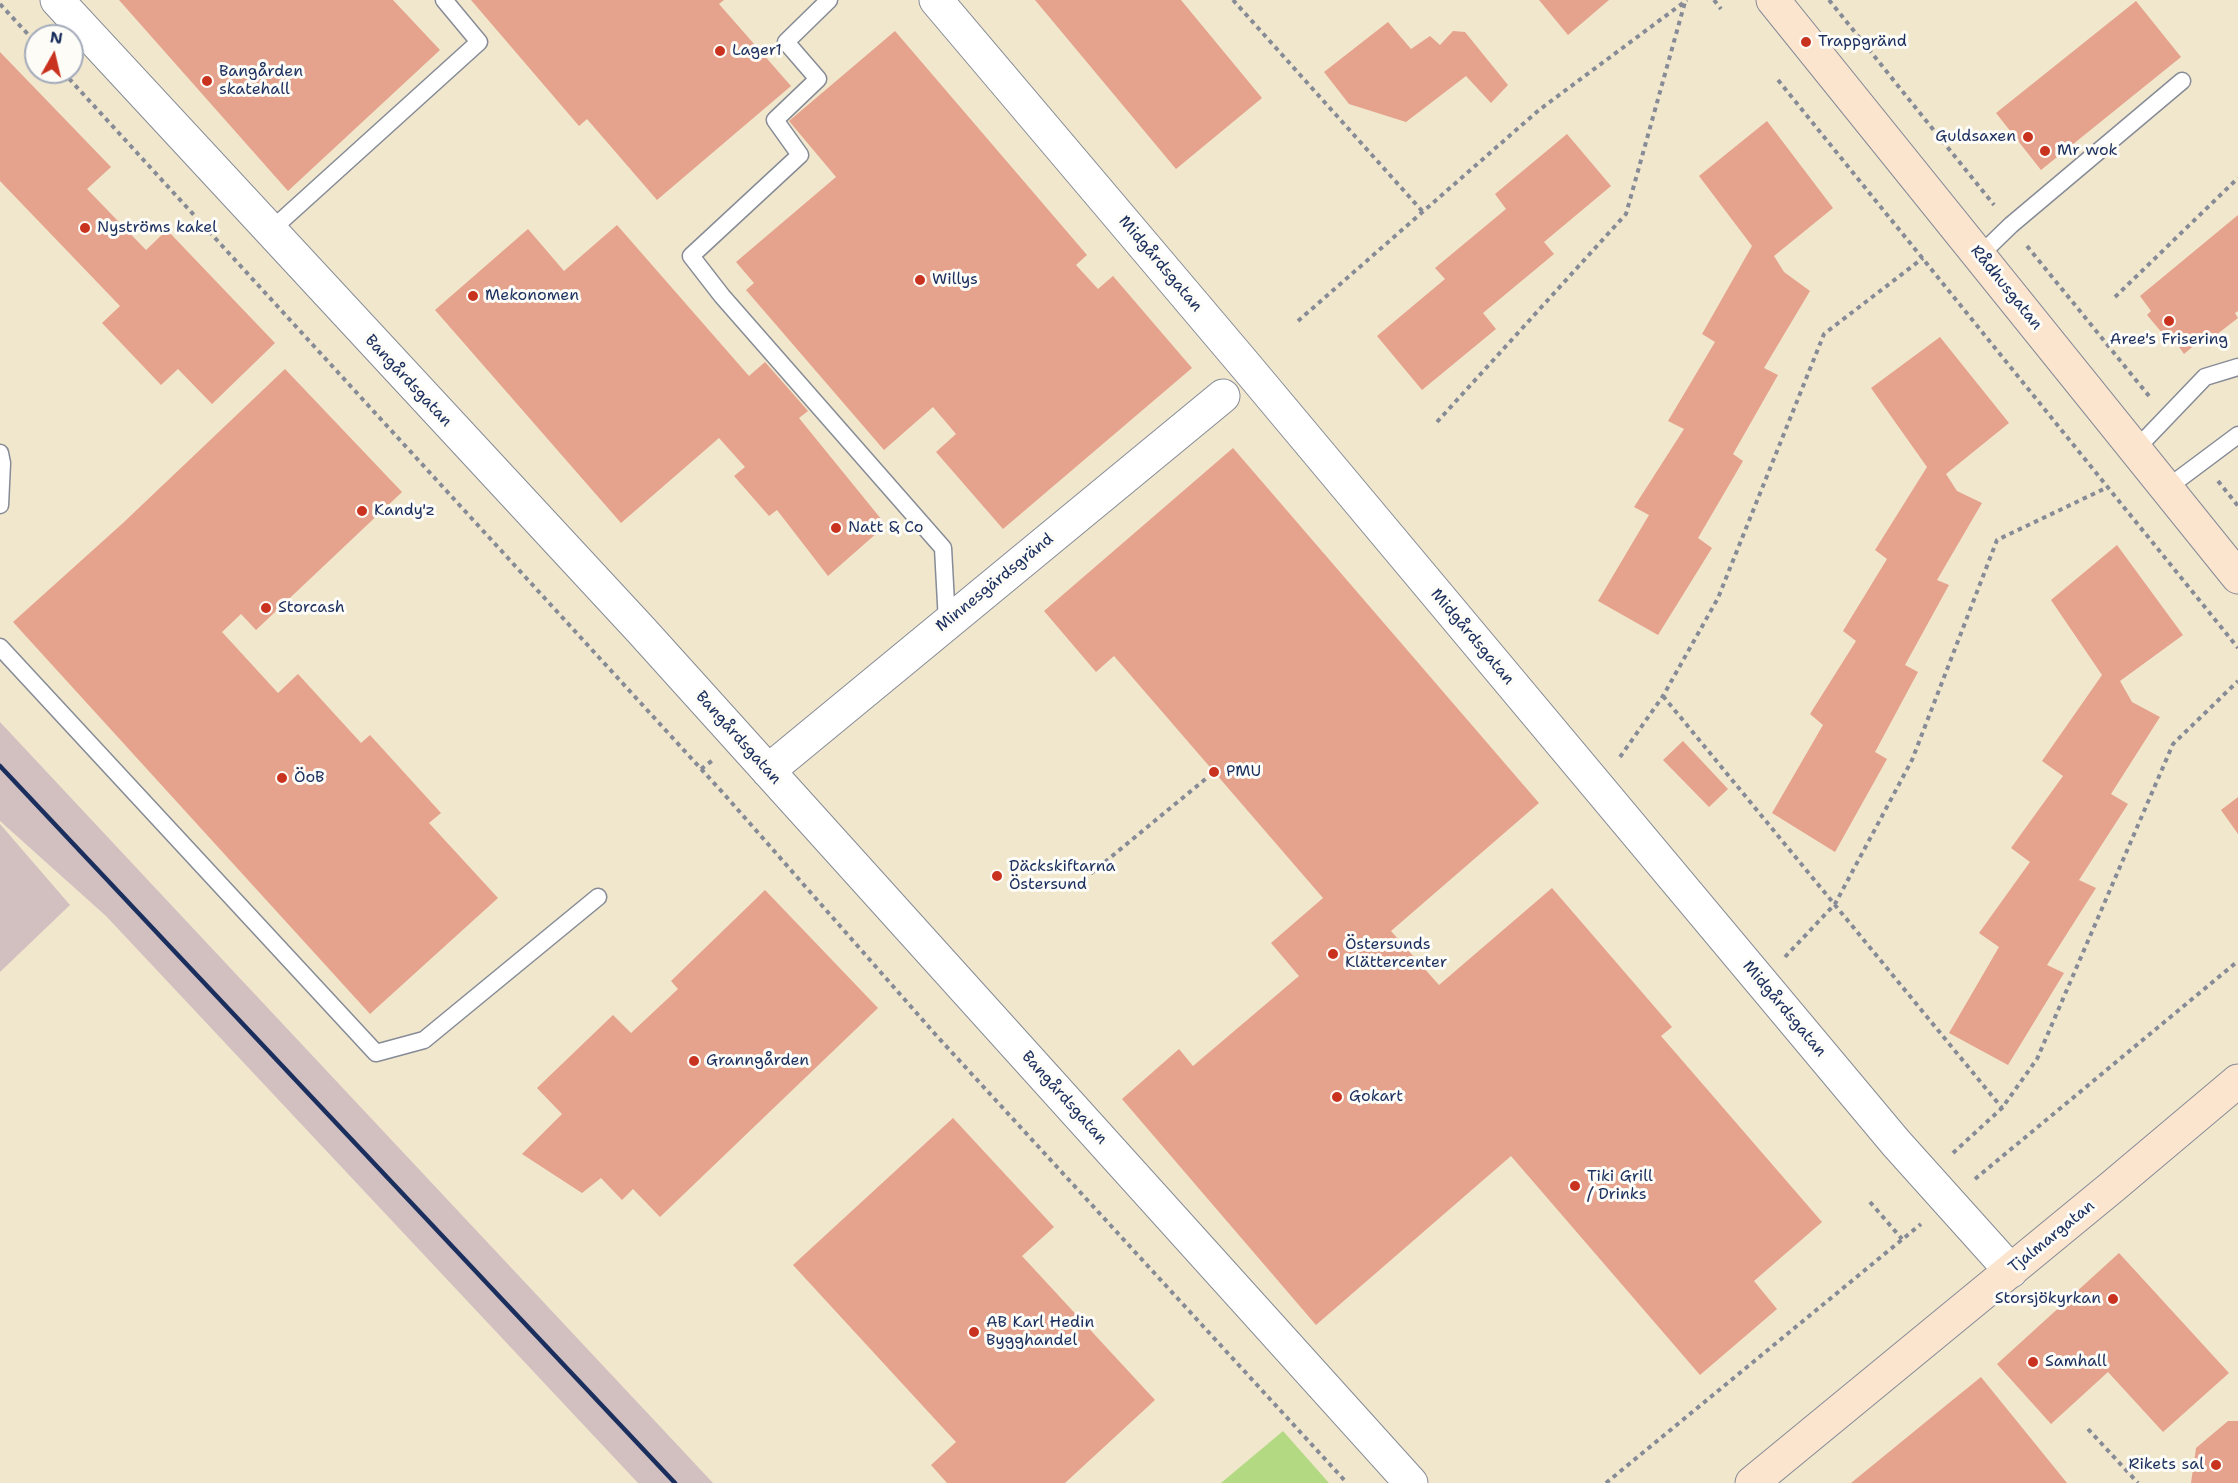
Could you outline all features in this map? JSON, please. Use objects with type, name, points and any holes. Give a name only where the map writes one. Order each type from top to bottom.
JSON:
[{"type":"main road","name":"Rådhusgatan","points":[[1773,0],[2238,577]]},
{"type":"main road","name":"Tjalmargatan","points":[[1752,1483],[2238,1081]]},
{"type":"street","name":"Bangårdsgatan","points":[[57,0],[640,630],[1411,1483]]},
{"type":"street","name":"Midgårdsgatan","points":[[936,0],[1926,1178],[2011,1270]]},
{"type":"street","name":"Minnesgärdsgränd","points":[[768,771],[1223,396]]},
{"type":"lane","points":[[270,231],[479,42],[444,0]]},
{"type":"lane","points":[[829,0],[786,42],[818,79],[775,120],[800,155],[691,256],[722,296],[943,548],[947,622]]},
{"type":"lane","points":[[1979,256],[2011,225],[2182,81]]},
{"type":"lane","points":[[2136,449],[2165,416],[2205,377],[2238,367]]},
{"type":"lane","points":[[2167,488],[2238,435]]},
{"type":"lane","points":[[0,453],[2,463],[0,505]]},
{"type":"lane","points":[[0,647],[376,1053],[424,1040],[598,897]]},
{"type":"path","points":[[1233,0],[1423,212]]},
{"type":"path","points":[[1714,0],[1721,9]]},
{"type":"path","points":[[1829,0],[2165,416]]},
{"type":"path","points":[[1298,321],[1539,110],[1686,1]]},
{"type":"path","points":[[1437,422],[1626,214],[1686,1]]},
{"type":"path","points":[[0,3],[24,30]]},
{"type":"path","points":[[1778,80],[2238,648]]},
{"type":"path","points":[[74,84],[724,794],[935,1034],[1347,1483]]},
{"type":"path","points":[[2115,297],[2238,178]]},
{"type":"path","points":[[1598,787],[1663,696],[1718,598],[1824,334],[1923,258]]},
{"type":"path","points":[[2201,461],[2238,506]]},
{"type":"path","points":[[1762,982],[1835,904],[1912,760],[1997,540],[2108,487]]},
{"type":"path","points":[[1926,1178],[2001,1108],[2037,1059],[2173,744],[2238,681]]},
{"type":"path","points":[[1663,696],[2001,1108]]},
{"type":"path","points":[[1077,885],[1214,772]]},
{"type":"path","points":[[1870,1202],[1902,1239]]},
{"type":"path","points":[[2088,1429],[2138,1483]]},
{"type":"shaded area","points":[[0,722],[713,1483],[638,1483],[106,916],[0,821]]},
{"type":"shaded area","points":[[0,824],[70,905],[0,972]]},
{"type":"green space","points":[[1283,1431],[1329,1483],[1221,1483]]},
{"type":"building","points":[[119,0],[393,0],[440,50],[288,191]]},
{"type":"building","points":[[471,0],[724,0],[719,4],[791,86],[657,200],[587,119],[579,126]]},
{"type":"building","points":[[1035,0],[1181,0],[1262,98],[1176,169]]},
{"type":"building","points":[[1539,0],[1609,0],[1568,35]]},
{"type":"building","points":[[2136,1],[2181,57],[2041,170],[1996,113]]},
{"type":"building","points":[[1388,22],[1411,49],[1430,36],[1440,45],[1453,31],[1465,32],[1508,85],[1491,103],[1466,76],[1406,122],[1349,104],[1324,72]]},
{"type":"building","name":"Willys","points":[[895,31],[1087,255],[1076,265],[1098,289],[1113,276],[1192,368],[1003,529],[936,452],[956,434],[933,407],[884,450],[746,290],[754,283],[736,262],[836,177],[789,121]]},
{"type":"building","name":"Nyströms kakel","points":[[0,52],[24,77],[24,84],[31,84],[111,167],[87,189],[146,250],[167,230],[275,343],[212,404],[178,369],[161,385],[102,323],[120,306],[0,181]]},
{"type":"building","points":[[1767,121],[1833,208],[1774,256],[1784,272],[1810,291],[1764,368],[1778,375],[1733,454],[1743,461],[1698,538],[1712,548],[1658,635],[1598,601],[1649,515],[1634,507],[1684,429],[1668,421],[1715,342],[1702,334],[1752,246],[1699,176]]},
{"type":"building","points":[[1567,134],[1611,186],[1544,242],[1554,254],[1483,313],[1496,329],[1422,390],[1377,336],[1445,279],[1435,268],[1506,209],[1495,194]]},
{"type":"building","points":[[2238,215],[2238,311],[2235,313],[2238,318],[2207,342],[2203,338],[2184,354],[2172,337],[2168,340],[2147,315],[2151,311],[2140,296]]},
{"type":"building","points":[[617,225],[749,376],[765,362],[808,411],[799,418],[886,525],[828,576],[777,510],[769,516],[734,476],[745,467],[719,438],[621,523],[435,310],[528,229],[564,271]]},
{"type":"building","points":[[1940,337],[2009,423],[1946,474],[1957,491],[1982,503],[1937,580],[1949,585],[1905,665],[1918,672],[1875,752],[1887,759],[1835,852],[1772,813],[1823,725],[1810,714],[1856,641],[1843,631],[1887,559],[1875,550],[1927,467],[1871,388]]},
{"type":"building","name":"ÖoB","points":[[285,369],[402,492],[256,630],[241,614],[222,632],[278,693],[298,674],[361,743],[370,735],[441,813],[429,823],[498,898],[370,1014],[13,622],[123,523]]},
{"type":"building","points":[[1233,448],[1539,803],[1391,931],[1439,985],[1552,888],[1672,1027],[1661,1036],[1822,1222],[1754,1281],[1777,1309],[1700,1375],[1511,1156],[1316,1325],[1122,1099],[1179,1049],[1193,1066],[1299,976],[1271,943],[1323,898],[1114,656],[1096,672],[1044,611]]},
{"type":"building","points":[[2117,545],[2183,635],[2120,681],[2132,702],[2160,717],[2111,794],[2128,804],[2079,880],[2096,888],[2047,965],[2064,973],[2008,1065],[1949,1033],[1999,947],[1979,933],[2030,862],[2011,848],[2063,776],[2042,761],[2102,675],[2051,600]]},
{"type":"building","points":[[1683,741],[1728,789],[1709,807],[1663,760]]},
{"type":"building","points":[[2238,797],[2238,834],[2221,810]]},
{"type":"building","name":"Granngården","points":[[765,890],[878,1008],[660,1217],[633,1189],[622,1200],[601,1178],[582,1193],[522,1154],[562,1114],[537,1088],[613,1015],[631,1033],[678,989],[671,981]]},
{"type":"building","name":"AB Karl Hedin Bygghandel","points":[[953,1118],[1054,1227],[1022,1256],[1155,1400],[1065,1483],[947,1483],[931,1465],[956,1442],[793,1265]]},
{"type":"building","points":[[2119,1253],[2229,1373],[2163,1432],[2108,1372],[2051,1424],[1997,1364]]},
{"type":"building","points":[[1981,1377],[2067,1483],[1851,1483],[1944,1407]]},
{"type":"building","name":"Rikets sal","points":[[2228,1421],[2238,1421],[2238,1483],[2191,1483],[2196,1448]]},
{"type":"railway","points":[[0,766],[675,1483]]},
{"type":"place","name":"Trappgränd","points":[[1806,42]]},
{"type":"place","name":"Lager1","points":[[720,51]]},
{"type":"place","name":"Bangården skatehall","points":[[207,81]]},
{"type":"place","name":"Guldsaxen","points":[[2028,137]]},
{"type":"place","name":"Mr wok","points":[[2045,151]]},
{"type":"place","name":"Nyströms kakel","points":[[85,228]]},
{"type":"place","name":"Willys","points":[[920,280]]},
{"type":"place","name":"Mekonomen","points":[[473,296]]},
{"type":"place","name":"Aree's Frisering","points":[[2169,321]]},
{"type":"place","name":"Kandy'z","points":[[362,511]]},
{"type":"place","name":"Natt & Co","points":[[836,528]]},
{"type":"place","name":"Storcash","points":[[266,608]]},
{"type":"place","name":"PMU","points":[[1214,772]]},
{"type":"place","name":"ÖoB","points":[[282,778]]},
{"type":"place","name":"Däckskiftarna Östersund","points":[[997,876]]},
{"type":"place","name":"Östersunds Klättercenter","points":[[1333,954]]},
{"type":"place","name":"Granngården","points":[[694,1061]]},
{"type":"place","name":"Gokart","points":[[1337,1097]]},
{"type":"place","name":"Tiki Grill / Drinks","points":[[1575,1186]]},
{"type":"place","name":"Storsjökyrkan","points":[[2113,1299]]},
{"type":"place","name":"AB Karl Hedin Bygghandel","points":[[974,1332]]},
{"type":"place","name":"Samhall","points":[[2033,1362]]},
{"type":"place","name":"Rikets sal","points":[[2216,1465]]}]
